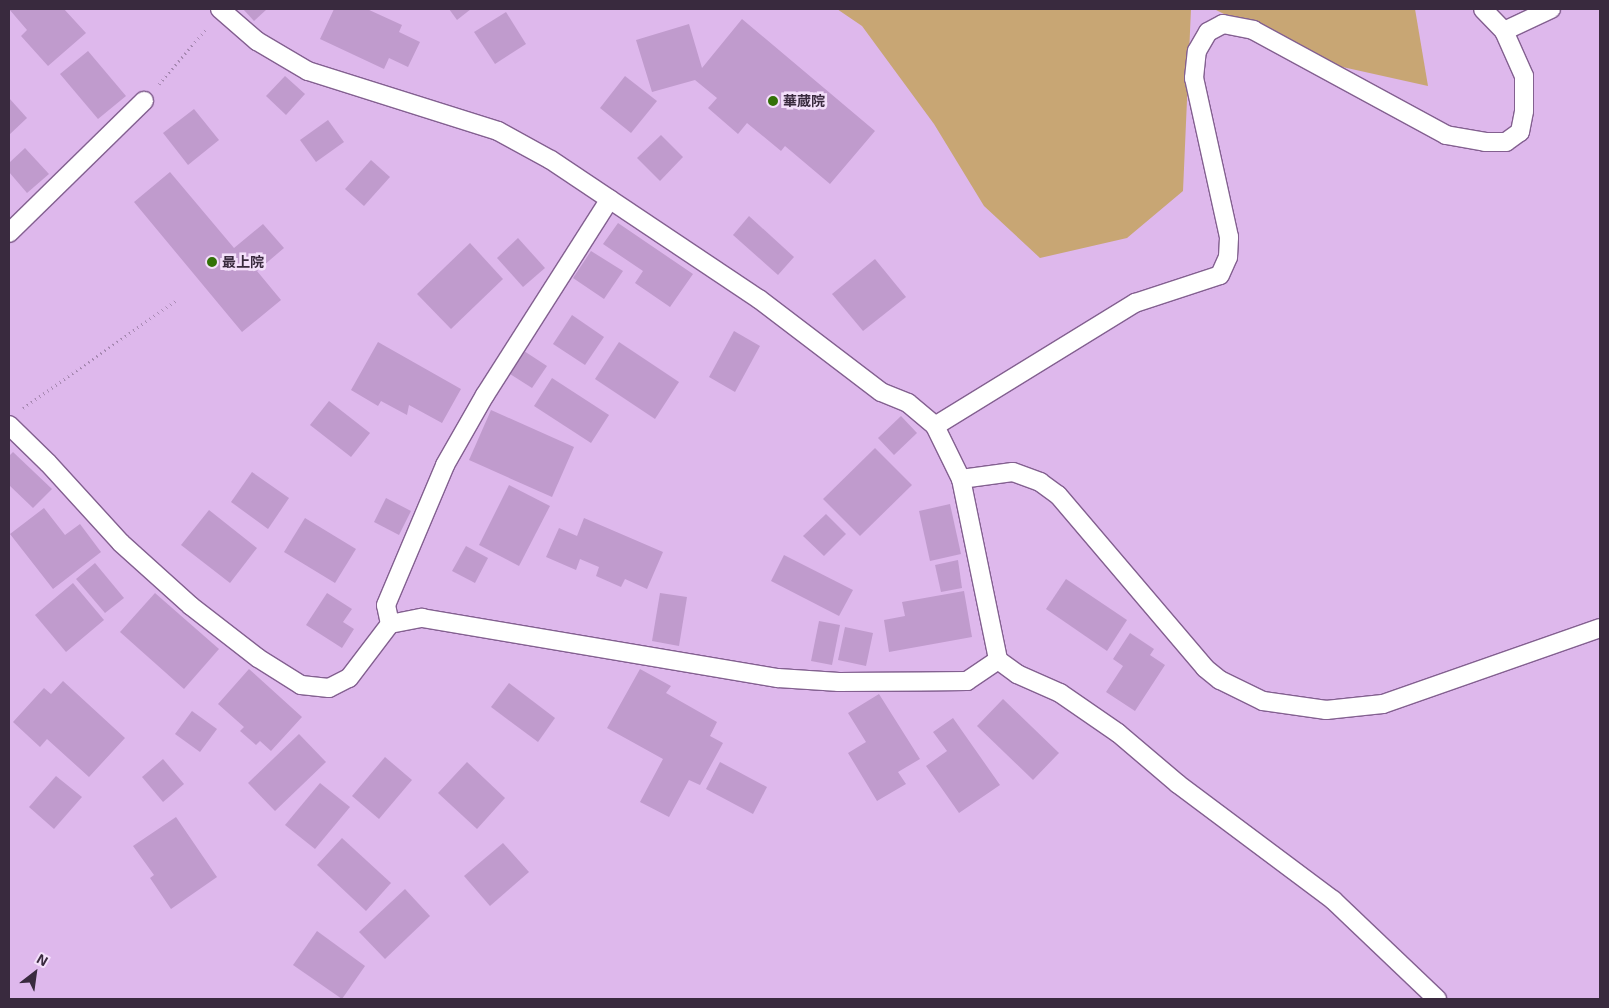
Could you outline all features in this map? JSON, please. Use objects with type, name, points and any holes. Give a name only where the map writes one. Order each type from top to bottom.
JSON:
[{"type":"lane","points":[[935,426],[1135,303],[1220,275],[1228,257],[1229,237],[1194,78],[1197,52],[1208,32],[1223,24],[1253,30],[1446,135],[1485,142],[1506,142],[1520,132],[1524,111],[1524,76],[1504,31],[1483,9]]},
{"type":"lane","points":[[1504,31],[1551,9]]},
{"type":"lane","points":[[221,10],[257,41],[308,71],[498,131],[551,160],[759,299],[881,392],[908,403],[935,426],[961,479],[998,660],[1017,674],[1060,693],[1118,733],[1178,784],[1333,900],[1437,999]]},
{"type":"lane","points":[[9,233],[144,101]]},
{"type":"lane","points":[[390,624],[386,605],[445,465],[485,395],[610,199]]},
{"type":"lane","points":[[13,419],[48,463],[120,543],[243,647],[301,685],[329,688],[349,678],[390,624],[422,618],[778,678],[840,682],[967,681],[998,660]]},
{"type":"lane","points":[[961,479],[1013,472],[1040,482],[1058,495],[1198,661],[1220,680],[1263,701],[1326,710],[1383,704],[1600,628]]},
{"type":"path","points":[[144,101],[221,10]]},
{"type":"path","points":[[13,419],[178,299]]},
{"type":"shaded area","points":[[837,9],[1191,9],[1183,191],[1127,238],[1040,258],[984,206],[934,124],[862,26]]},
{"type":"shaded area","points":[[1214,9],[1415,9],[1428,86],[1320,62]]},
{"type":"building","points":[[9,9],[64,9],[86,33],[48,66],[21,36],[27,30]]},
{"type":"building","points":[[243,9],[267,9],[254,21]]},
{"type":"building","points":[[334,9],[367,9],[402,25],[399,32],[420,42],[408,67],[389,58],[384,69],[320,39]]},
{"type":"building","points":[[449,9],[471,9],[457,20]]},
{"type":"building","points":[[506,12],[526,44],[495,64],[474,32]]},
{"type":"building","points":[[742,19],[875,131],[830,184],[785,146],[781,151],[747,123],[738,134],[708,108],[717,98],[695,80],[652,92],[636,40],[689,24],[702,68]]},
{"type":"building","points":[[88,51],[126,96],[98,119],[60,74]]},
{"type":"building","points":[[285,76],[305,94],[286,115],[266,96]]},
{"type":"building","points":[[625,76],[657,101],[631,133],[600,108]]},
{"type":"building","points":[[9,98],[27,118],[9,135]]},
{"type":"building","points":[[194,109],[219,140],[188,165],[163,133]]},
{"type":"building","points":[[328,120],[344,142],[316,162],[300,140]]},
{"type":"building","points":[[661,135],[683,157],[660,181],[637,158]]},
{"type":"building","points":[[25,148],[49,174],[27,193],[9,172],[9,163]]},
{"type":"building","points":[[371,160],[390,177],[364,206],[345,189]]},
{"type":"building","points":[[170,172],[234,248],[263,224],[284,248],[257,271],[281,300],[242,332],[134,202]]},
{"type":"building","points":[[749,216],[794,257],[778,275],[733,235]]},
{"type":"building","points":[[618,223],[693,274],[670,307],[635,283],[643,271],[603,244]]},
{"type":"building","points":[[518,238],[545,268],[523,287],[497,258]]},
{"type":"building","points":[[470,243],[503,279],[451,329],[417,294]]},
{"type":"building","points":[[591,251],[623,271],[604,299],[573,278]]},
{"type":"building","points":[[875,259],[906,297],[863,331],[832,294]]},
{"type":"building","points":[[572,315],[604,337],[585,365],[553,344]]},
{"type":"building","points":[[734,331],[760,346],[735,392],[709,377]]},
{"type":"building","points":[[378,342],[461,389],[442,423],[409,405],[407,415],[381,401],[378,406],[351,390]]},
{"type":"building","points":[[619,342],[679,382],[655,419],[595,379]]},
{"type":"building","points":[[524,351],[547,366],[532,388],[510,374]]},
{"type":"building","points":[[552,378],[609,415],[591,443],[534,406]]},
{"type":"building","points":[[329,401],[370,433],[351,457],[310,425]]},
{"type":"building","points":[[491,410],[574,447],[552,497],[469,460]]},
{"type":"building","points":[[901,416],[917,433],[894,455],[878,438]]},
{"type":"building","points":[[875,448],[912,485],[860,536],[823,499]]},
{"type":"building","points":[[13,452],[52,489],[33,508],[9,485],[9,456]]},
{"type":"building","points":[[252,472],[289,498],[268,529],[231,502]]},
{"type":"building","points":[[509,485],[550,506],[519,566],[479,545]]},
{"type":"building","points":[[386,498],[411,511],[399,535],[374,522]]},
{"type":"building","points":[[950,504],[961,554],[930,561],[919,511]]},
{"type":"building","points":[[44,508],[65,535],[80,524],[101,552],[53,589],[10,534]]},
{"type":"building","points":[[209,510],[257,548],[230,583],[181,545]]},
{"type":"building","points":[[826,514],[846,534],[824,556],[803,536]]},
{"type":"building","points":[[305,518],[356,549],[335,583],[284,552]]},
{"type":"building","points":[[584,518],[663,552],[647,589],[625,579],[621,587],[596,576],[599,567],[580,559],[576,570],[546,557],[559,528],[577,536]]},
{"type":"building","points":[[466,546],[488,558],[475,583],[452,571]]},
{"type":"building","points":[[784,555],[853,590],[839,616],[771,581]]},
{"type":"building","points":[[958,560],[962,588],[941,592],[935,565]]},
{"type":"building","points":[[95,563],[124,598],[105,613],[76,579]]},
{"type":"building","points":[[1066,579],[1127,620],[1107,651],[1046,609]]},
{"type":"building","points":[[73,583],[104,620],[66,652],[35,615]]},
{"type":"building","points":[[964,591],[972,637],[889,652],[884,620],[905,616],[902,602]]},
{"type":"building","points":[[155,593],[219,649],[184,689],[120,632]]},
{"type":"building","points":[[327,593],[352,609],[343,622],[354,629],[342,648],[306,625]]},
{"type":"building","points":[[660,593],[687,597],[679,646],[652,641]]},
{"type":"building","points":[[819,621],[840,625],[832,665],[811,661]]},
{"type":"building","points":[[845,627],[873,633],[866,666],[838,660]]},
{"type":"building","points":[[1130,633],[1154,649],[1150,655],[1165,665],[1135,711],[1106,692],[1123,666],[1113,659]]},
{"type":"building","points":[[249,669],[302,717],[271,751],[260,741],[256,745],[240,731],[244,727],[218,704]]},
{"type":"building","points":[[640,669],[671,686],[666,693],[717,722],[710,736],[723,743],[700,785],[689,780],[669,817],[640,802],[663,759],[607,728]]},
{"type":"building","points":[[63,681],[125,738],[89,777],[47,739],[40,747],[13,722],[44,688],[51,694]]},
{"type":"building","points":[[509,683],[555,718],[538,742],[491,707]]},
{"type":"building","points":[[879,694],[920,759],[898,772],[906,784],[877,801],[848,753],[866,742],[848,713]]},
{"type":"building","points":[[1003,699],[1059,753],[1033,780],[977,726]]},
{"type":"building","points":[[192,711],[217,729],[200,752],[175,734]]},
{"type":"building","points":[[953,718],[1000,785],[959,813],[926,766],[947,751],[933,732]]},
{"type":"building","points":[[299,734],[326,762],[275,811],[248,783]]},
{"type":"building","points":[[385,757],[412,780],[379,819],[352,796]]},
{"type":"building","points":[[163,759],[184,784],[163,802],[142,777]]},
{"type":"building","points":[[467,762],[505,798],[477,829],[438,793]]},
{"type":"building","points":[[720,762],[767,787],[753,814],[706,789]]},
{"type":"building","points":[[56,776],[82,797],[54,829],[29,807]]},
{"type":"building","points":[[320,783],[350,807],[315,849],[285,825]]},
{"type":"building","points":[[176,817],[217,877],[171,909],[150,878],[154,875],[133,846]]},
{"type":"building","points":[[342,838],[391,883],[366,911],[317,865]]},
{"type":"building","points":[[503,843],[529,872],[490,906],[464,876]]},
{"type":"building","points":[[405,889],[430,916],[385,959],[359,932]]},
{"type":"building","points":[[317,931],[365,966],[342,999],[293,965]]},
{"type":"place","name":"華蔵院","points":[[773,101]]},
{"type":"place","name":"最上院","points":[[212,262]]}]
